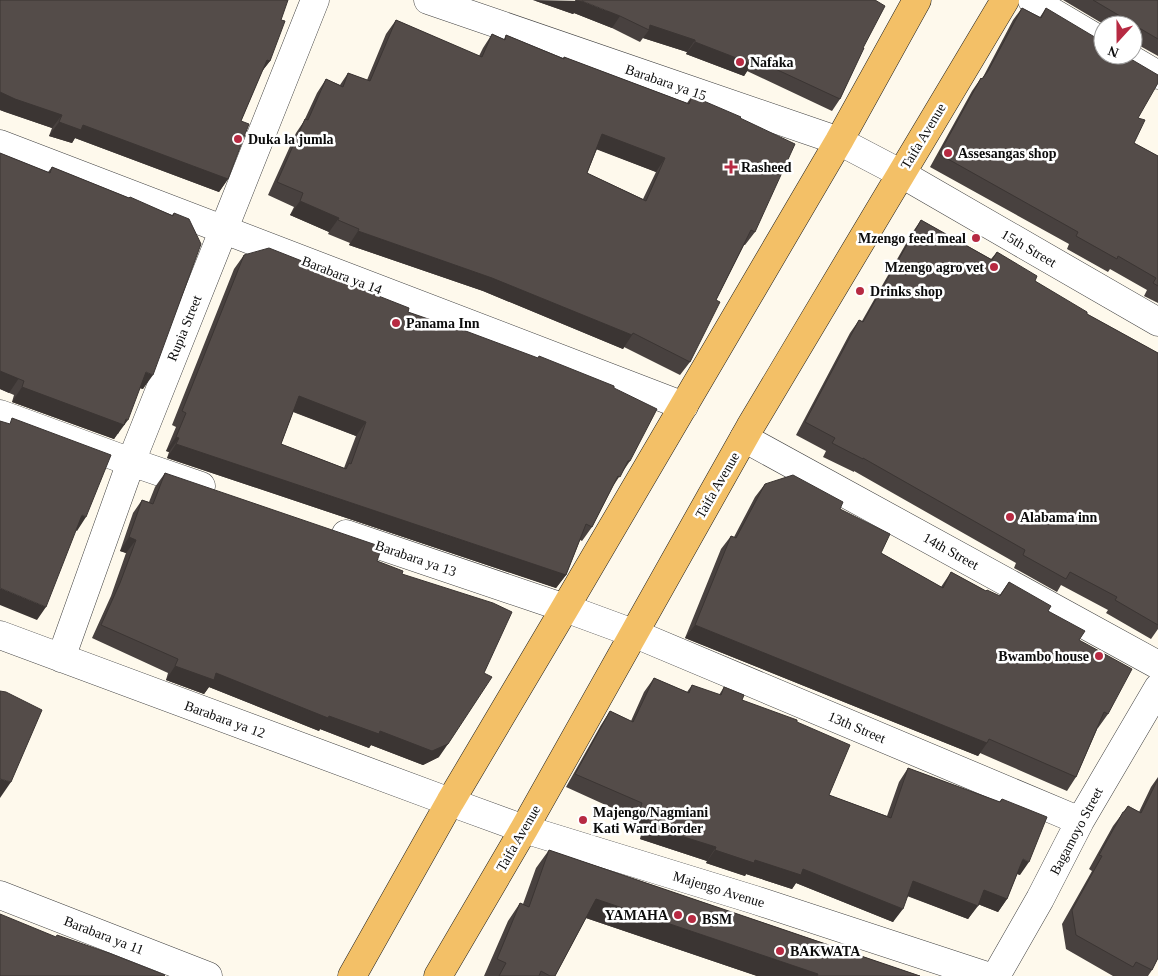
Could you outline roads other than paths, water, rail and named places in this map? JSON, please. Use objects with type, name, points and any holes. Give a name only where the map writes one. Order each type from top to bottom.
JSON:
[{"type":"main road","points":[[352,976],[450,802],[684,406],[838,141],[917,0]]},
{"type":"main road","name":"Taifa Avenue","points":[[438,976],[524,829],[744,438],[900,173],[1005,0]]},
{"type":"street","name":"Rupia Street","points":[[61,658],[131,462],[315,0]]},
{"type":"street","name":"Barabara ya 15","points":[[428,0],[838,141],[900,173]]},
{"type":"street","points":[[1032,0],[1093,36]]},
{"type":"street","points":[[1141,65],[1158,75]]},
{"type":"street","name":"Barabara ya 14","points":[[0,144],[684,406]]},
{"type":"street","name":"15th Street","points":[[900,173],[1158,322]]},
{"type":"street","points":[[0,414],[225,494]]},
{"type":"street","name":"14th Street","points":[[744,438],[1158,665]]},
{"type":"street","name":"Barabara ya 13","points":[[320,526],[565,608],[633,633]]},
{"type":"street","name":"13th Street","points":[[633,633],[1080,821]]},
{"type":"street","name":"Barabara ya 12","points":[[0,635],[450,802]]},
{"type":"street","name":"Bagamoyo Street","points":[[996,976],[1040,899],[1080,821],[1158,688]]},
{"type":"street","name":"Majengo Avenue","points":[[450,802],[524,829],[755,900],[988,976]]},
{"type":"street","name":"Barabara ya 11","points":[[0,895],[208,976]]},
{"type":"place","name":"Nafaka","points":[[740,62]]},
{"type":"place","name":"Duka la jumla","points":[[238,139]]},
{"type":"place","name":"Assesangas shop","points":[[948,153]]},
{"type":"place","name":"Rasheed","points":[[731,167]]},
{"type":"place","name":"Mzengo feed meal","points":[[976,238]]},
{"type":"place","name":"Mzengo agro vet","points":[[994,267]]},
{"type":"place","name":"Drinks shop","points":[[860,291]]},
{"type":"place","name":"Panama Inn","points":[[396,323]]},
{"type":"place","name":"Alabama inn","points":[[1010,517]]},
{"type":"place","name":"Bwambo house","points":[[1099,656]]},
{"type":"place","name":"Majengo/Nagmiani Kati Ward Border","points":[[583,820]]},
{"type":"place","name":"YAMAHA","points":[[678,915]]},
{"type":"place","name":"BSM","points":[[692,919]]},
{"type":"place","name":"BAKWATA","points":[[780,951]]}]
